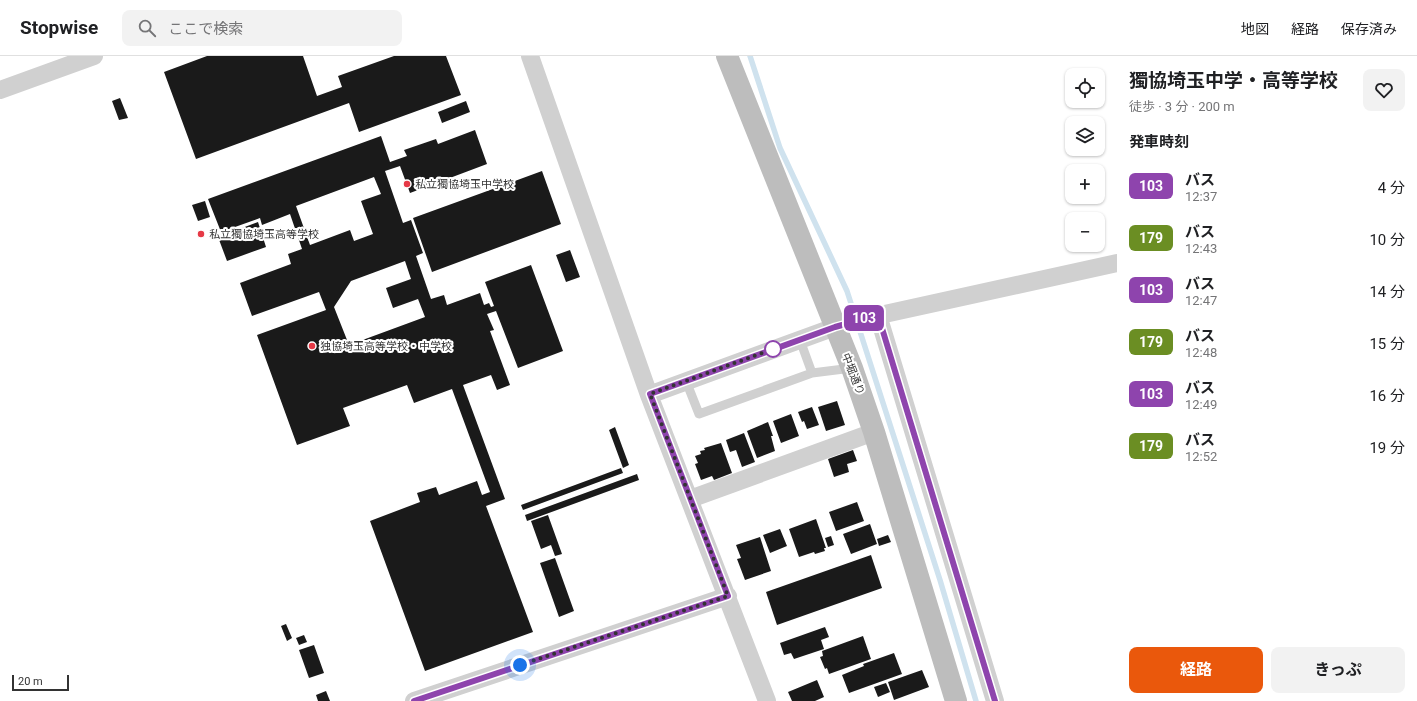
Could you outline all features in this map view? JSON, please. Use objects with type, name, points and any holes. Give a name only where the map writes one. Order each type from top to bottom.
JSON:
[{"type":"street","points":[[0,90],[94,56]]},
{"type":"street","points":[[530,56],[650,394],[767,701]]},
{"type":"street","name":"中堀通り","points":[[727,56],[841,325],[852,368],[874,432],[956,701]]},
{"type":"street","points":[[650,394],[841,325],[874,316],[1117,263]]},
{"type":"street","points":[[874,316],[995,701]]},
{"type":"street","points":[[690,499],[874,432]]},
{"type":"street","points":[[416,701],[728,596]]},
{"type":"lane","points":[[800,340],[812,373]]},
{"type":"lane","points":[[686,381],[699,414],[812,373],[852,368]]},
{"type":"building","points":[[207,56],[303,56],[317,96],[342,87],[338,76],[394,56],[446,56],[461,95],[359,132],[349,103],[196,159],[164,72]]},
{"type":"building","points":[[120,98],[128,118],[119,120],[112,101]]},
{"type":"building","points":[[466,101],[470,112],[442,123],[438,112]]},
{"type":"building","points":[[475,130],[487,164],[410,193],[400,166],[385,171],[403,223],[411,220],[423,253],[416,256],[431,299],[444,295],[447,305],[480,293],[484,305],[489,303],[491,307],[494,306],[485,282],[531,265],[563,351],[518,368],[496,311],[487,314],[494,330],[490,331],[510,385],[497,390],[491,375],[463,385],[505,499],[486,506],[533,632],[425,671],[370,521],[420,502],[417,493],[436,487],[439,495],[477,481],[482,495],[490,492],[452,389],[414,403],[407,385],[343,408],[350,426],[297,445],[257,335],[326,310],[319,292],[252,316],[240,283],[291,264],[288,254],[302,249],[290,214],[262,225],[260,218],[221,232],[208,199],[381,136],[390,162],[407,156],[404,150],[436,139],[438,144]],"holes":[[[374,177],[381,194],[361,201],[373,234],[354,241],[350,230],[310,245],[296,206]],[[405,261],[411,279],[386,288],[393,308],[418,299],[425,317],[349,345],[334,307],[351,281]]]},
{"type":"building","points":[[542,171],[561,224],[432,272],[413,218]]},
{"type":"building","points":[[205,201],[210,217],[198,221],[192,205]]},
{"type":"building","points":[[258,222],[266,247],[227,261],[218,237]]},
{"type":"building","points":[[570,250],[580,277],[566,282],[556,255]]},
{"type":"building","points":[[837,401],[845,425],[826,431],[818,407]]},
{"type":"building","points":[[812,407],[819,425],[807,429],[798,412]]},
{"type":"building","points":[[791,414],[799,436],[781,443],[773,421]]},
{"type":"building","points":[[768,422],[773,436],[771,436],[775,451],[757,458],[747,431]]},
{"type":"building","points":[[615,427],[629,465],[623,468],[609,430]]},
{"type":"building","points":[[744,433],[755,462],[742,467],[736,450],[730,452],[726,440]]},
{"type":"building","points":[[721,443],[732,473],[714,480],[712,476],[701,480],[695,464],[698,463],[695,456],[701,454],[700,451],[705,450],[704,448]]},
{"type":"building","points":[[853,450],[857,461],[847,464],[849,472],[834,477],[828,459]]},
{"type":"building","points":[[621,468],[623,473],[523,510],[521,505]]},
{"type":"building","points":[[637,474],[639,480],[527,521],[525,515]]},
{"type":"building","points":[[857,502],[864,521],[836,531],[829,512]]},
{"type":"building","points":[[548,515],[562,554],[555,556],[551,545],[541,549],[531,521]]},
{"type":"building","points":[[816,519],[826,548],[824,548],[825,551],[815,554],[814,552],[799,557],[789,529]]},
{"type":"building","points":[[870,524],[877,544],[851,554],[843,534]]},
{"type":"building","points":[[780,529],[787,546],[770,553],[763,535]]},
{"type":"building","points":[[888,535],[891,542],[879,546],[877,539]]},
{"type":"building","points":[[831,536],[834,545],[828,547],[825,538]]},
{"type":"building","points":[[760,537],[771,571],[745,580],[737,559],[741,558],[736,545]]},
{"type":"building","points":[[871,555],[882,588],[777,625],[766,592]]},
{"type":"building","points":[[555,558],[574,611],[559,617],[540,563]]},
{"type":"building","points":[[286,624],[292,638],[287,641],[281,626]]},
{"type":"building","points":[[825,627],[829,637],[821,640],[824,649],[794,659],[791,653],[784,655],[780,643]]},
{"type":"building","points":[[304,635],[307,642],[299,645],[296,638]]},
{"type":"building","points":[[863,636],[871,659],[829,674],[820,657],[823,656],[822,651]]},
{"type":"building","points":[[314,645],[324,673],[309,678],[299,650]]},
{"type":"building","points":[[894,653],[902,674],[849,693],[842,675],[864,666],[863,664]]},
{"type":"building","points":[[922,670],[929,687],[894,700],[888,682]]},
{"type":"building","points":[[817,680],[824,697],[815,701],[792,701],[788,692]]},
{"type":"building","points":[[886,683],[890,692],[878,697],[874,687]]},
{"type":"building","points":[[326,691],[330,701],[318,701],[316,695]]},
{"type":"waterway","points":[[750,56],[780,148],[847,291],[940,580],[976,701]]},
{"type":"bus line","name":"103","points":[[414,701],[728,596],[650,394],[835,327],[878,315],[995,701]]},
{"type":"place","name":"私立獨協埼玉中学校","points":[[407,184]]},
{"type":"place","name":"私立獨協埼玉高等学校","points":[[201,234]]},
{"type":"place","name":"独協埼玉高等学校・中学校","points":[[312,346]]},
{"type":"route","points":[[520,665],[728,596],[650,394],[773,349]]}]
